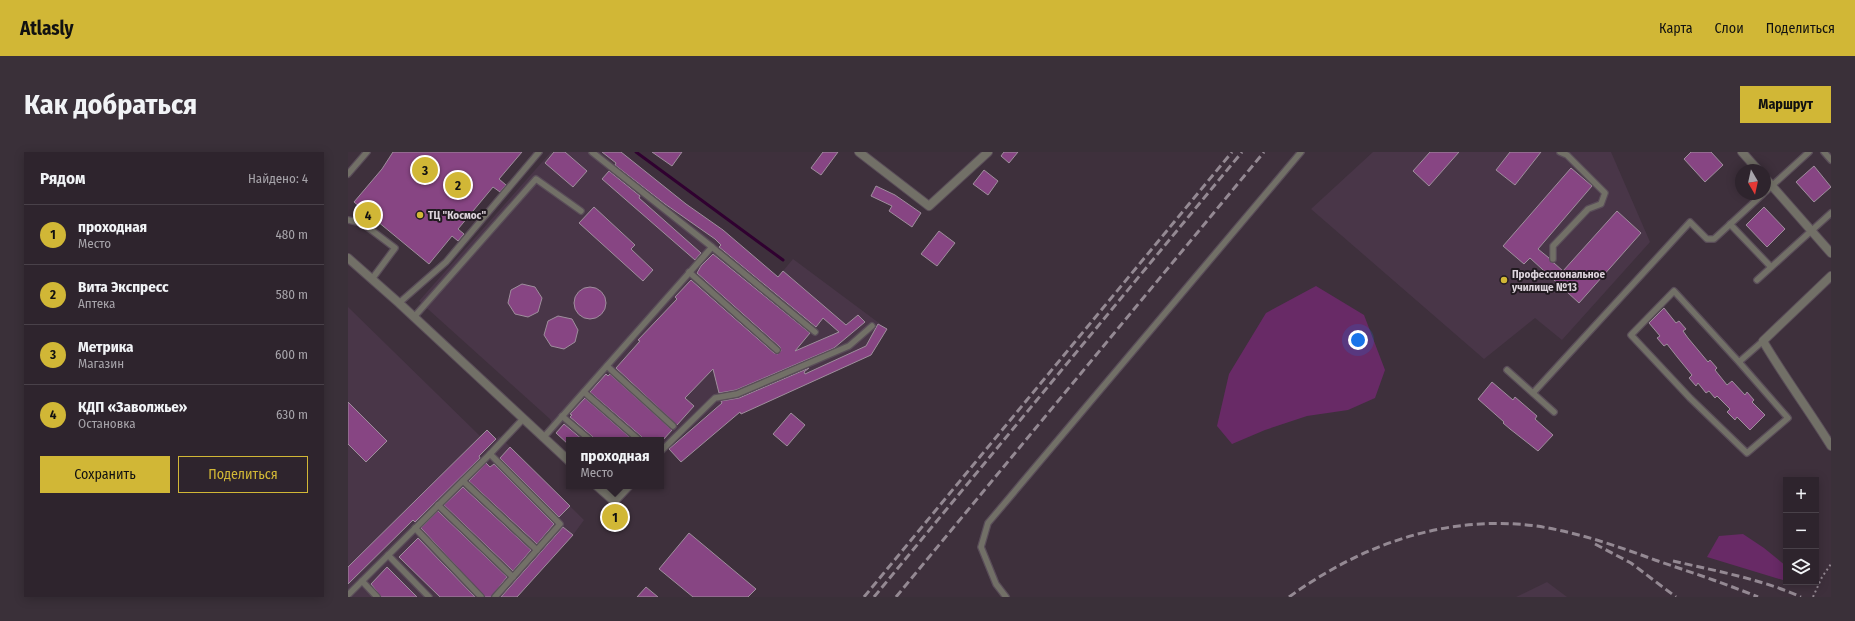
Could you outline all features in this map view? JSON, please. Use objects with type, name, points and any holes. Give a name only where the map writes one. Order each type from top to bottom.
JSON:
[{"type":"street","points":[[859,152],[929,206],[988,152]]},
{"type":"street","points":[[1742,152],[1753,164]]},
{"type":"street","points":[[1772,186],[1831,253]]},
{"type":"street","points":[[348,258],[414,316],[566,458]]},
{"type":"street","points":[[1831,276],[1763,342],[1788,383],[1809,411],[1831,446]]},
{"type":"street","points":[[600,489],[615,502]]},
{"type":"lane","points":[[348,174],[367,152]]},
{"type":"lane","points":[[399,303],[455,251],[540,152]]},
{"type":"lane","points":[[592,152],[712,247],[815,332]]},
{"type":"lane","points":[[1006,597],[996,584],[981,547],[988,523],[1301,152]]},
{"type":"lane","points":[[1553,259],[1553,246],[1588,209],[1601,204],[1605,193],[1567,155],[1560,152]]},
{"type":"lane","points":[[1772,186],[1809,152]]},
{"type":"lane","points":[[1824,152],[1831,160]]},
{"type":"lane","points":[[414,316],[536,179],[581,211]]},
{"type":"lane","points":[[1533,393],[1690,222],[1707,240],[1714,239],[1756,200]]},
{"type":"lane","points":[[1757,280],[1831,213]]},
{"type":"lane","points":[[348,220],[362,223],[395,248],[372,279]]},
{"type":"lane","points":[[1730,224],[1771,267]]},
{"type":"lane","points":[[543,438],[712,247]]},
{"type":"lane","points":[[689,272],[776,350]]},
{"type":"lane","points":[[1674,291],[1739,362],[1788,418],[1747,453],[1690,398],[1631,335],[1674,291]]},
{"type":"lane","points":[[664,448],[715,398],[737,394],[849,346],[872,326]]},
{"type":"lane","points":[[1739,362],[1763,342]]},
{"type":"lane","points":[[607,366],[673,426]]},
{"type":"lane","points":[[1507,370],[1554,412]]},
{"type":"lane","points":[[584,392],[636,437]]},
{"type":"lane","points":[[562,416],[586,437]]},
{"type":"lane","points":[[348,595],[490,454],[523,419]]},
{"type":"lane","points":[[490,454],[560,524],[495,597]]},
{"type":"lane","points":[[463,480],[537,550]]},
{"type":"lane","points":[[615,502],[627,489]]},
{"type":"lane","points":[[438,505],[513,577]]},
{"type":"lane","points":[[415,528],[481,597]]},
{"type":"lane","points":[[388,555],[429,597]]},
{"type":"lane","points":[[362,581],[377,597]]},
{"type":"path","points":[[1813,597],[1822,577],[1831,564]]},
{"type":"shaded area","points":[[551,152],[621,152],[778,277],[793,259],[887,329],[871,355],[741,414],[727,398],[664,453],[664,437],[566,437],[566,442],[556,433],[550,419],[419,301]]},
{"type":"shaded area","name":"Профессиональное училище №13","points":[[1373,152],[1611,152],[1650,242],[1562,340],[1535,318],[1484,359],[1311,209]]},
{"type":"shaded area","points":[[1316,286],[1364,315],[1385,370],[1375,398],[1348,410],[1307,416],[1265,430],[1232,444],[1217,426],[1229,374],[1266,313]]},
{"type":"shaded area","points":[[348,307],[480,436],[487,430],[496,439],[499,436],[584,520],[573,535],[517,597],[348,597]]},
{"type":"shaded area","points":[[1743,534],[1764,548],[1783,564],[1783,580],[1707,557],[1719,536]]},
{"type":"shaded area","points":[[1547,582],[1567,597],[1516,597]]},
{"type":"building","name":"ТЦ \"Космос\"","points":[[393,152],[522,152],[499,179],[506,185],[500,192],[493,187],[458,229],[464,234],[458,241],[452,236],[429,264],[354,202],[382,169]]},
{"type":"building","points":[[554,152],[565,152],[587,171],[573,187],[545,163]]},
{"type":"building","points":[[602,152],[621,152],[686,204],[723,230],[778,277],[783,271],[846,325],[858,315],[865,322],[834,348],[736,390],[719,393],[713,369],[685,398],[694,406],[677,425],[616,368],[640,341],[638,340],[677,299],[675,297],[691,280],[774,353],[778,354],[781,351],[780,347],[697,273],[701,266],[713,254],[810,333],[795,351],[839,332],[823,318],[816,327],[719,247],[721,245],[715,239],[665,204],[615,165],[616,163]]},
{"type":"building","points":[[652,152],[682,152],[672,166]]},
{"type":"building","points":[[823,152],[838,152],[821,175],[811,168]]},
{"type":"building","points":[[1004,152],[1018,152],[1009,163],[1001,156]]},
{"type":"building","points":[[1430,152],[1459,152],[1429,186],[1413,171]]},
{"type":"building","points":[[1510,152],[1541,152],[1515,185],[1496,170]]},
{"type":"building","points":[[1691,152],[1711,152],[1723,165],[1705,182],[1684,159]]},
{"type":"building","points":[[1814,166],[1831,187],[1814,202],[1796,182]]},
{"type":"building","points":[[1571,168],[1592,186],[1538,249],[1549,258],[1551,262],[1563,271],[1617,211],[1641,233],[1579,303],[1530,258],[1524,264],[1503,246]]},
{"type":"building","points":[[984,170],[998,181],[988,195],[973,184]]},
{"type":"building","points":[[609,171],[640,196],[639,198],[701,253],[695,260],[602,179]]},
{"type":"building","points":[[876,186],[895,195],[921,213],[912,227],[889,211],[892,206],[871,196]]},
{"type":"building","points":[[594,207],[635,245],[631,249],[653,270],[643,281],[579,223]]},
{"type":"building","points":[[1764,207],[1785,229],[1767,247],[1746,225]]},
{"type":"building","points":[[939,231],[955,243],[937,266],[921,254]]},
{"type":"building","points":[[522,284],[535,287],[542,298],[538,312],[528,317],[515,314],[508,303],[511,290]]},
{"type":"building","points":[[587,287],[593,287],[603,294],[606,303],[605,309],[599,316],[593,319],[587,319],[577,312],[574,306],[574,300],[581,290]]},
{"type":"building","points":[[1664,308],[1676,323],[1679,321],[1686,329],[1683,331],[1688,338],[1708,362],[1710,360],[1717,368],[1715,370],[1727,385],[1732,381],[1745,395],[1747,392],[1754,400],[1752,402],[1765,415],[1750,430],[1737,417],[1735,420],[1727,412],[1730,409],[1717,396],[1715,398],[1709,391],[1706,393],[1698,383],[1696,386],[1689,378],[1692,375],[1667,344],[1664,346],[1657,338],[1660,336],[1649,323]]},
{"type":"building","points":[[558,316],[572,319],[578,330],[575,342],[564,349],[551,346],[544,335],[548,321]]},
{"type":"building","points":[[878,324],[887,329],[871,355],[741,414],[740,412],[681,462],[669,449],[722,403],[721,401],[739,398],[809,368],[804,372],[805,374],[866,346]]},
{"type":"building","points":[[606,374],[608,376],[610,374],[672,430],[664,439],[664,437],[642,437],[590,392]]},
{"type":"building","points":[[1492,382],[1513,400],[1515,397],[1537,416],[1535,419],[1553,435],[1538,451],[1503,423],[1504,422],[1478,399]]},
{"type":"building","points":[[585,398],[630,437],[593,437],[570,417],[572,415],[570,414]]},
{"type":"building","points":[[348,402],[387,441],[366,462],[348,444]]},
{"type":"building","points":[[791,413],[805,425],[787,446],[773,434]]},
{"type":"building","points":[[564,424],[579,437],[566,437],[566,442],[556,433]]},
{"type":"building","points":[[487,430],[496,439],[479,456],[480,458],[415,522],[413,520],[348,584],[348,567]]},
{"type":"building","points":[[510,447],[570,506],[559,517],[500,458]]},
{"type":"building","points":[[486,463],[490,467],[494,464],[554,524],[537,544],[469,481]]},
{"type":"building","points":[[463,487],[531,550],[513,571],[444,505]]},
{"type":"building","points":[[615,508],[625,519],[616,527],[607,517]]},
{"type":"building","points":[[438,511],[507,577],[491,597],[485,597],[421,528]]},
{"type":"building","points":[[563,527],[573,535],[517,597],[501,597]]},
{"type":"building","points":[[689,533],[756,589],[748,597],[693,597],[659,569]]},
{"type":"building","points":[[418,538],[475,597],[440,597],[399,557]]},
{"type":"building","points":[[387,567],[417,597],[381,597],[371,584]]},
{"type":"building","points":[[646,587],[658,597],[637,597]]},
{"type":"waterway","points":[[636,152],[783,260]]},
{"type":"railway","points":[[864,597],[1232,152]]},
{"type":"railway","points":[[874,597],[1242,152]]},
{"type":"railway","points":[[896,597],[1264,152]]},
{"type":"railway","points":[[1289,597],[1345,562],[1406,538],[1437,529],[1502,523],[1536,526],[1597,540],[1758,597]]},
{"type":"railway","points":[[1595,544],[1631,563],[1676,597]]},
{"type":"railway","points":[[1673,561],[1754,580],[1801,597]]},
{"type":"place","name":"Метрика","points":[[425,170]]},
{"type":"place","name":"Вита Экспресс","points":[[458,185]]},
{"type":"place","name":"КДП «Заволжье»","points":[[368,215]]},
{"type":"place","name":"ТЦ \"Космос\"","points":[[420,215]]},
{"type":"place","name":"Профессиональное училище №13","points":[[1504,280]]},
{"type":"place","name":"проходная","points":[[615,517]]}]
